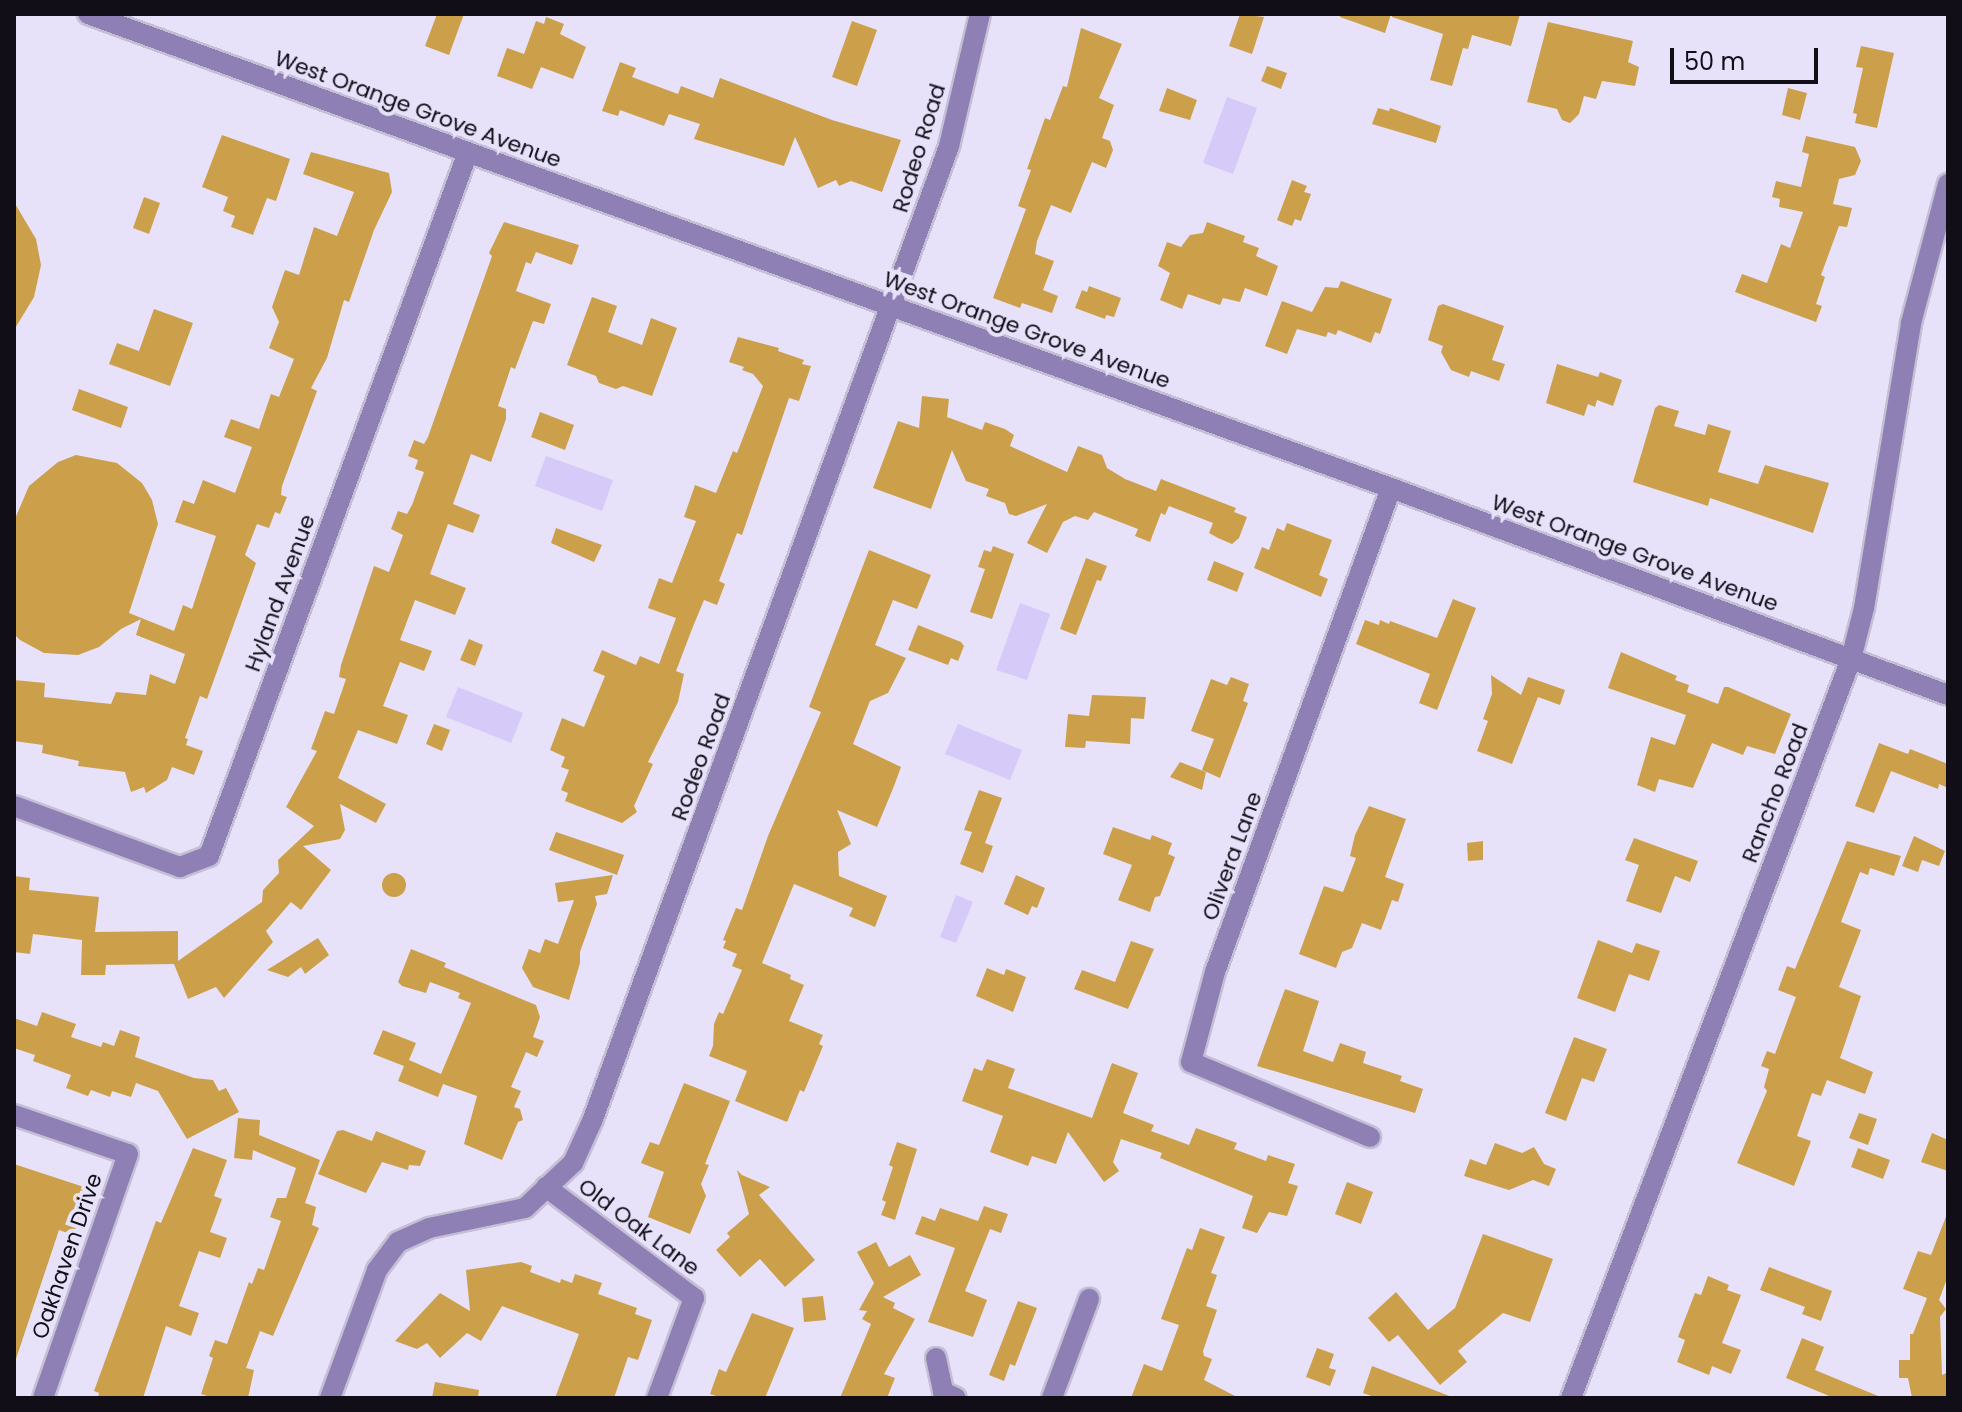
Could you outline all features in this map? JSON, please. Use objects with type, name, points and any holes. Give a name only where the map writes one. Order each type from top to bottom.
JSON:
[{"type":"street","name":"West Orange Grove Avenue","points":[[88,14],[1391,488],[1948,695]]},
{"type":"street","name":"Rodeo Road","points":[[330,1398],[377,1270],[398,1242],[429,1228],[525,1208],[573,1163],[593,1119],[949,146],[980,14]]},
{"type":"street","name":"Hyland Avenue","points":[[14,806],[180,867],[209,856],[468,152]]},
{"type":"street","name":"Rancho Road","points":[[1571,1398],[1851,659],[1864,608],[1911,323],[1948,184]]},
{"type":"street","name":"Olivera Lane","points":[[1370,1137],[1191,1062],[1215,972],[1391,488]]},
{"type":"street","name":"Oakhaven Drive","points":[[14,1115],[128,1154],[43,1398]]},
{"type":"street","name":"Old Oak Lane","points":[[546,1187],[694,1298],[657,1398]]},
{"type":"street","points":[[1052,1398],[1089,1299]]},
{"type":"street","points":[[936,1358],[943,1392],[956,1398]]},
{"type":"shaded area","points":[[1227,97],[1257,108],[1233,174],[1203,163]]},
{"type":"shaded area","points":[[546,456],[613,480],[602,511],[535,486]]},
{"type":"shaded area","points":[[1020,603],[1050,614],[1027,680],[996,670]]},
{"type":"shaded area","points":[[458,687],[523,713],[511,743],[446,717]]},
{"type":"shaded area","points":[[958,724],[1022,750],[1010,780],[945,754]]},
{"type":"shaded area","points":[[956,895],[973,902],[956,943],[940,937]]},
{"type":"building","points":[[437,14],[464,14],[449,55],[425,46]]},
{"type":"building","points":[[1240,14],[1264,17],[1252,54],[1229,46]]},
{"type":"building","points":[[1340,14],[1391,14],[1385,33],[1340,17]]},
{"type":"building","points":[[1393,14],[1520,14],[1511,46],[1472,35],[1468,49],[1463,48],[1452,86],[1430,80],[1443,34],[1392,17]]},
{"type":"building","points":[[546,17],[564,24],[560,34],[586,47],[573,79],[541,67],[532,89],[497,76],[507,48],[524,54],[536,21],[544,24]]},
{"type":"building","points":[[852,21],[877,30],[857,86],[832,77]]},
{"type":"building","points":[[1548,22],[1633,41],[1628,62],[1639,67],[1635,86],[1602,81],[1596,99],[1584,96],[1579,114],[1570,123],[1562,120],[1557,109],[1527,102]]},
{"type":"building","points":[[1081,28],[1122,44],[1099,98],[1114,105],[1102,138],[1110,141],[1113,150],[1106,168],[1092,162],[1071,213],[1051,205],[1037,241],[1035,254],[1054,261],[1043,290],[1058,296],[1052,313],[1022,303],[1020,308],[993,298],[1026,209],[1018,206],[1031,170],[1027,169],[1045,118],[1050,120],[1063,86],[1067,87]]},
{"type":"building","points":[[1861,46],[1894,53],[1877,128],[1855,123],[1857,114],[1853,113],[1863,68],[1856,67]]},
{"type":"building","points":[[620,62],[636,68],[632,77],[678,94],[681,86],[713,98],[720,78],[832,120],[901,140],[882,192],[851,181],[839,186],[836,180],[818,188],[795,137],[784,166],[694,139],[700,124],[669,114],[664,126],[620,110],[618,116],[602,111]]},
{"type":"building","points":[[1267,66],[1287,73],[1281,89],[1261,81]]},
{"type":"building","points":[[1167,88],[1197,100],[1190,120],[1159,111]]},
{"type":"building","points":[[1788,88],[1807,93],[1800,120],[1782,115]]},
{"type":"building","points":[[1378,108],[1389,111],[1390,108],[1441,126],[1436,143],[1372,124]]},
{"type":"building","points":[[222,135],[290,159],[276,201],[267,198],[253,235],[231,227],[235,216],[223,211],[228,197],[202,187]]},
{"type":"building","points":[[1806,136],[1855,147],[1861,161],[1855,175],[1839,179],[1833,204],[1852,208],[1847,227],[1839,226],[1821,275],[1825,277],[1816,304],[1822,306],[1816,322],[1735,292],[1742,274],[1767,283],[1781,244],[1790,248],[1803,212],[1779,207],[1780,199],[1772,197],[1776,181],[1801,187],[1809,154],[1802,152]]},
{"type":"building","points":[[311,152],[389,173],[392,192],[374,230],[349,302],[344,300],[327,358],[311,388],[317,391],[282,486],[281,495],[287,497],[280,514],[275,512],[269,528],[257,524],[245,555],[256,563],[207,699],[200,696],[185,738],[188,739],[186,745],[203,751],[194,775],[172,767],[167,780],[146,793],[144,787],[131,792],[125,772],[78,766],[79,761],[42,753],[43,745],[14,741],[14,680],[45,683],[44,697],[111,704],[116,692],[146,695],[150,674],[175,684],[185,654],[136,635],[141,619],[121,629],[99,647],[78,655],[44,653],[20,640],[14,634],[14,521],[29,486],[58,462],[76,455],[117,463],[142,483],[152,500],[158,524],[129,613],[174,631],[183,605],[192,609],[216,536],[175,522],[183,500],[194,504],[203,480],[235,493],[252,447],[224,437],[231,419],[259,429],[271,394],[279,397],[294,359],[269,348],[279,322],[272,307],[285,270],[299,275],[314,227],[337,236],[354,192],[303,174]]},
{"type":"building","points":[[1292,180],[1307,186],[1304,192],[1311,194],[1301,221],[1295,219],[1292,226],[1277,220]]},
{"type":"building","points":[[144,197],[160,203],[149,234],[133,228]]},
{"type":"building","points":[[14,202],[36,239],[41,265],[34,297],[14,330]]},
{"type":"building","points":[[504,222],[579,245],[572,265],[536,252],[531,264],[526,262],[516,291],[551,304],[544,324],[533,321],[515,369],[511,367],[498,406],[506,409],[506,419],[491,462],[471,454],[453,504],[480,515],[473,533],[448,524],[430,574],[466,588],[455,615],[415,600],[400,640],[432,651],[424,671],[400,662],[383,706],[408,715],[397,744],[358,730],[338,778],[386,804],[376,823],[340,804],[345,830],[340,839],[303,846],[331,870],[301,910],[291,902],[266,931],[273,942],[224,998],[216,987],[188,999],[174,964],[106,965],[105,975],[81,975],[82,940],[33,934],[30,954],[14,952],[14,876],[30,878],[29,890],[99,897],[95,932],[178,931],[178,961],[262,902],[263,890],[279,873],[278,860],[314,826],[286,807],[317,751],[311,749],[325,711],[334,714],[346,679],[339,677],[341,665],[374,566],[389,572],[403,535],[391,529],[398,511],[407,514],[424,472],[415,469],[418,460],[408,456],[414,440],[424,444],[428,437],[492,256],[489,253]]},
{"type":"building","points":[[1207,222],[1245,236],[1243,242],[1259,248],[1256,256],[1278,266],[1267,296],[1245,288],[1240,302],[1223,298],[1220,305],[1188,294],[1182,309],[1160,300],[1170,273],[1158,266],[1167,242],[1181,247],[1190,235],[1203,233]]},
{"type":"building","points":[[1341,281],[1392,299],[1380,334],[1375,332],[1371,343],[1338,330],[1336,335],[1328,332],[1326,337],[1297,329],[1287,354],[1265,346],[1282,301],[1312,312],[1325,287],[1338,288]]},
{"type":"building","points":[[1089,286],[1121,298],[1114,317],[1106,315],[1105,319],[1075,308],[1082,290],[1087,292]]},
{"type":"building","points":[[592,297],[617,306],[608,332],[642,345],[651,318],[677,328],[652,396],[623,386],[616,389],[599,383],[596,376],[567,365]]},
{"type":"building","points":[[1443,304],[1504,326],[1492,360],[1505,364],[1499,381],[1471,371],[1469,377],[1451,370],[1441,352],[1443,346],[1428,340],[1438,306]]},
{"type":"building","points":[[154,309],[193,323],[170,386],[109,364],[117,343],[139,351]]},
{"type":"building","points":[[738,337],[779,348],[778,351],[804,360],[802,364],[811,366],[799,401],[789,398],[742,535],[737,533],[719,581],[725,584],[717,605],[704,600],[692,629],[676,671],[684,674],[678,702],[648,762],[653,764],[634,806],[637,812],[622,823],[565,801],[568,793],[561,790],[569,770],[561,767],[565,757],[550,750],[562,718],[584,727],[605,676],[593,671],[602,650],[636,665],[640,656],[659,664],[676,618],[648,608],[659,578],[672,583],[696,521],[684,517],[695,485],[716,493],[733,451],[737,453],[763,386],[753,374],[742,370],[744,367],[729,362]]},
{"type":"building","points":[[1557,364],[1598,377],[1600,372],[1622,380],[1613,406],[1597,400],[1595,407],[1588,404],[1584,416],[1546,403]]},
{"type":"building","points":[[79,389],[128,407],[121,428],[72,410]]},
{"type":"building","points":[[922,396],[949,399],[947,417],[982,430],[985,422],[1005,429],[1014,435],[1010,446],[1067,472],[1078,446],[1102,455],[1107,468],[1125,479],[1156,491],[1161,479],[1236,508],[1234,512],[1247,517],[1239,538],[1232,544],[1218,538],[1209,533],[1213,523],[1169,506],[1165,515],[1161,513],[1150,542],[1135,536],[1138,529],[1094,512],[1088,520],[1075,516],[1063,522],[1047,553],[1027,543],[1047,504],[1016,516],[1009,514],[1005,503],[986,496],[989,489],[966,481],[952,450],[931,509],[873,488],[898,421],[919,428]]},
{"type":"building","points":[[1659,405],[1679,411],[1674,426],[1705,435],[1708,424],[1731,431],[1718,472],[1758,484],[1765,465],[1829,483],[1813,533],[1710,498],[1708,506],[1633,482],[1655,408]]},
{"type":"building","points":[[540,412],[574,425],[565,450],[531,437]]},
{"type":"building","points":[[1287,523],[1332,540],[1319,575],[1328,579],[1321,597],[1254,568],[1262,547],[1269,550],[1277,528],[1284,531]]},
{"type":"building","points":[[556,528],[602,545],[594,562],[551,543]]},
{"type":"building","points":[[993,546],[1014,554],[992,619],[970,612],[985,569],[978,567],[984,550],[991,552]]},
{"type":"building","points":[[869,550],[931,575],[917,609],[893,600],[875,645],[906,658],[888,693],[870,701],[853,744],[901,767],[894,786],[877,827],[837,810],[851,844],[838,852],[839,876],[887,896],[875,927],[849,916],[853,908],[794,884],[762,963],[791,975],[790,979],[804,985],[789,1021],[823,1035],[819,1044],[823,1046],[804,1092],[800,1090],[787,1122],[735,1101],[747,1071],[709,1056],[713,1046],[714,1024],[719,1012],[723,1014],[742,970],[732,966],[737,954],[723,948],[726,941],[723,940],[736,908],[742,910],[768,836],[821,712],[809,707]]},
{"type":"building","points":[[1086,558],[1107,566],[1101,581],[1097,580],[1076,635],[1060,629]]},
{"type":"building","points":[[1214,561],[1244,573],[1237,592],[1207,580]]},
{"type":"building","points":[[1453,599],[1476,608],[1437,710],[1419,703],[1430,674],[1356,644],[1365,620],[1379,625],[1380,620],[1389,624],[1390,621],[1437,638]]},
{"type":"building","points":[[918,625],[961,642],[964,646],[958,661],[951,658],[948,665],[908,650]]},
{"type":"building","points":[[469,639],[483,645],[475,666],[460,660]]},
{"type":"building","points":[[1621,652],[1677,676],[1675,680],[1689,685],[1687,692],[1718,704],[1724,687],[1728,687],[1791,714],[1775,754],[1747,746],[1743,755],[1712,743],[1693,788],[1659,779],[1655,792],[1637,785],[1651,737],[1675,745],[1686,715],[1608,688]]},
{"type":"building","points":[[1491,675],[1521,695],[1528,677],[1565,690],[1560,705],[1538,697],[1512,764],[1477,751],[1488,721],[1483,719],[1492,694]]},
{"type":"building","points":[[1231,677],[1249,684],[1243,701],[1248,703],[1220,778],[1202,770],[1214,739],[1191,731],[1211,679],[1227,685]]},
{"type":"building","points":[[1092,695],[1146,697],[1144,719],[1131,718],[1130,744],[1086,741],[1085,748],[1065,747],[1068,714],[1089,716]]},
{"type":"building","points":[[434,724],[450,730],[442,751],[426,744]]},
{"type":"building","points":[[1879,743],[1908,754],[1910,749],[1948,764],[1948,788],[1939,784],[1938,789],[1891,771],[1874,813],[1855,806]]},
{"type":"building","points":[[1180,762],[1206,772],[1202,790],[1170,777]]},
{"type":"building","points":[[979,790],[1002,798],[985,843],[993,846],[983,873],[960,864],[972,832],[964,830]]},
{"type":"building","points":[[1369,806],[1406,819],[1385,877],[1404,884],[1398,902],[1392,900],[1381,930],[1362,923],[1352,948],[1342,952],[1336,968],[1299,954],[1324,886],[1343,892],[1356,858],[1350,856],[1355,835]]},
{"type":"building","points":[[1113,827],[1150,840],[1152,835],[1172,843],[1168,854],[1175,857],[1160,896],[1155,897],[1150,912],[1118,900],[1132,865],[1103,854]]},
{"type":"building","points":[[556,832],[624,855],[617,875],[549,850]]},
{"type":"building","points":[[1914,836],[1945,851],[1939,866],[1922,860],[1918,872],[1902,866]]},
{"type":"building","points":[[1634,838],[1698,861],[1690,882],[1675,876],[1661,913],[1626,901],[1639,865],[1625,860]]},
{"type":"building","points":[[1483,841],[1483,860],[1468,861],[1467,843]]},
{"type":"building","points":[[1847,841],[1901,856],[1894,876],[1870,868],[1868,875],[1860,872],[1841,922],[1861,930],[1839,987],[1861,996],[1840,1058],[1873,1072],[1865,1094],[1827,1080],[1821,1096],[1812,1093],[1797,1136],[1811,1141],[1794,1186],[1737,1163],[1767,1091],[1764,1087],[1769,1069],[1761,1066],[1767,1051],[1775,1054],[1796,997],[1778,990],[1787,966],[1795,969]]},
{"type":"building","points":[[394,873],[403,876],[406,885],[403,894],[394,897],[385,894],[382,885],[385,876]]},
{"type":"building","points":[[613,875],[607,894],[595,896],[597,904],[580,952],[580,963],[569,1000],[533,987],[522,968],[529,949],[540,953],[545,939],[558,944],[574,900],[558,902],[555,883]]},
{"type":"building","points":[[1016,875],[1045,888],[1037,908],[1032,906],[1028,915],[1004,904]]},
{"type":"building","points":[[318,938],[329,955],[305,974],[301,967],[288,977],[267,970]]},
{"type":"building","points":[[1598,940],[1632,953],[1636,943],[1660,951],[1649,981],[1629,974],[1615,1012],[1577,998]]},
{"type":"building","points":[[1131,941],[1154,949],[1128,1009],[1074,989],[1082,970],[1115,982]]},
{"type":"building","points":[[411,949],[446,963],[444,967],[536,1005],[540,1017],[533,1037],[544,1041],[537,1057],[526,1052],[511,1087],[521,1091],[514,1107],[520,1109],[523,1120],[518,1122],[502,1160],[464,1144],[477,1096],[443,1084],[438,1097],[398,1081],[404,1066],[373,1054],[383,1030],[416,1043],[409,1060],[441,1074],[471,1003],[458,998],[460,993],[430,982],[426,993],[402,986],[398,982]]},
{"type":"building","points":[[987,968],[1004,975],[1006,969],[1026,977],[1013,1012],[976,996]]},
{"type":"building","points":[[1285,989],[1319,1001],[1303,1051],[1333,1062],[1340,1043],[1366,1052],[1363,1063],[1402,1076],[1400,1081],[1423,1089],[1415,1113],[1257,1066]]},
{"type":"building","points":[[42,1012],[76,1024],[71,1037],[101,1047],[103,1042],[114,1046],[120,1030],[140,1037],[135,1057],[194,1078],[213,1080],[219,1091],[226,1088],[239,1112],[187,1139],[158,1091],[136,1083],[131,1097],[112,1091],[110,1097],[91,1090],[88,1096],[66,1088],[71,1075],[33,1061],[35,1055],[14,1048],[14,1018],[37,1026]]},
{"type":"building","points":[[1574,1037],[1607,1049],[1594,1082],[1582,1078],[1566,1121],[1545,1113]]},
{"type":"building","points":[[987,1059],[1015,1069],[1008,1088],[1092,1118],[1112,1063],[1138,1073],[1123,1113],[1154,1125],[1151,1131],[1189,1145],[1196,1128],[1237,1143],[1234,1149],[1266,1161],[1268,1155],[1295,1164],[1288,1183],[1298,1186],[1287,1216],[1269,1212],[1257,1233],[1242,1228],[1253,1196],[1160,1158],[1162,1153],[1121,1139],[1113,1162],[1119,1171],[1104,1182],[1068,1132],[1056,1164],[1032,1156],[1028,1166],[990,1152],[1003,1116],[962,1101],[974,1068],[982,1071]]},
{"type":"building","points":[[684,1083],[730,1101],[705,1164],[709,1165],[701,1184],[706,1196],[690,1234],[648,1217],[664,1172],[641,1163],[650,1142],[659,1145]]},
{"type":"building","points":[[1859,1113],[1877,1119],[1868,1145],[1849,1138]]},
{"type":"building","points":[[238,1118],[260,1120],[259,1135],[320,1160],[305,1203],[316,1207],[312,1225],[319,1228],[273,1336],[260,1331],[246,1368],[254,1370],[248,1398],[213,1398],[201,1394],[213,1358],[209,1356],[215,1340],[227,1344],[249,1282],[252,1284],[258,1268],[264,1270],[281,1221],[270,1217],[277,1198],[286,1198],[296,1168],[253,1150],[252,1160],[234,1158]]},
{"type":"building","points":[[343,1130],[372,1141],[376,1131],[426,1151],[420,1166],[409,1165],[408,1170],[382,1162],[366,1193],[318,1174],[337,1131]]},
{"type":"building","points":[[1932,1133],[1948,1140],[1948,1171],[1921,1162]]},
{"type":"building","points":[[897,1142],[917,1149],[895,1220],[881,1215],[886,1202],[882,1200],[893,1167],[889,1165]]},
{"type":"building","points":[[1495,1143],[1522,1153],[1534,1147],[1544,1164],[1556,1169],[1549,1186],[1533,1180],[1509,1190],[1464,1176],[1470,1159],[1486,1165]]},
{"type":"building","points":[[193,1148],[227,1160],[214,1196],[222,1199],[210,1232],[227,1238],[220,1258],[199,1251],[179,1306],[199,1313],[191,1336],[166,1326],[143,1398],[98,1398],[99,1393],[94,1391],[156,1221],[161,1223]]},
{"type":"building","points":[[1858,1148],[1890,1160],[1883,1179],[1851,1167]]},
{"type":"building","points":[[14,1164],[90,1189],[73,1235],[59,1230],[16,1359]]},
{"type":"building","points":[[737,1170],[770,1187],[759,1195],[815,1260],[785,1287],[760,1259],[740,1277],[716,1250],[730,1237],[727,1233],[749,1214]]},
{"type":"building","points":[[1347,1182],[1373,1192],[1361,1224],[1335,1214]]},
{"type":"building","points":[[984,1206],[1008,1214],[1001,1233],[990,1229],[965,1291],[987,1300],[973,1337],[928,1322],[955,1248],[915,1234],[922,1216],[935,1221],[940,1208],[978,1221]]},
{"type":"building","points":[[1947,1214],[1948,1276],[1939,1300],[1946,1309],[1940,1317],[1942,1375],[1948,1372],[1948,1398],[1912,1398],[1908,1378],[1899,1378],[1899,1360],[1910,1360],[1910,1334],[1913,1334],[1927,1298],[1903,1289],[1918,1251],[1931,1255]]},
{"type":"building","points":[[1200,1228],[1225,1237],[1211,1273],[1217,1275],[1206,1306],[1217,1310],[1203,1351],[1204,1356],[1212,1359],[1204,1380],[1239,1398],[1131,1398],[1144,1364],[1162,1371],[1179,1325],[1161,1319],[1187,1248],[1192,1250]]},
{"type":"building","points":[[1483,1234],[1553,1259],[1530,1322],[1503,1313],[1458,1351],[1467,1362],[1440,1385],[1398,1335],[1389,1342],[1368,1318],[1396,1292],[1428,1330],[1455,1308]]},
{"type":"building","points":[[876,1242],[889,1267],[910,1255],[921,1275],[883,1297],[895,1303],[893,1308],[915,1319],[884,1374],[895,1378],[887,1398],[840,1398],[871,1324],[862,1319],[867,1311],[859,1310],[874,1283],[857,1252]]},
{"type":"building","points":[[521,1262],[532,1266],[530,1272],[560,1283],[561,1279],[572,1283],[575,1274],[602,1283],[598,1294],[637,1308],[635,1314],[652,1320],[638,1360],[628,1357],[614,1398],[555,1398],[579,1334],[502,1306],[481,1341],[467,1333],[440,1358],[427,1343],[417,1349],[395,1341],[440,1293],[470,1311],[466,1270]]},
{"type":"building","points":[[1769,1267],[1832,1291],[1821,1321],[1802,1314],[1805,1307],[1760,1290]]},
{"type":"building","points":[[1708,1276],[1729,1285],[1727,1290],[1741,1295],[1722,1343],[1741,1350],[1731,1374],[1712,1366],[1709,1375],[1677,1362],[1685,1340],[1678,1337],[1695,1293],[1701,1295]]},
{"type":"building","points":[[823,1296],[826,1320],[804,1322],[802,1298]]},
{"type":"building","points":[[1018,1301],[1037,1308],[1015,1366],[1010,1364],[1004,1381],[989,1375]]},
{"type":"building","points":[[752,1313],[794,1328],[765,1398],[722,1398],[710,1394],[719,1369],[726,1372]]},
{"type":"building","points":[[1802,1338],[1824,1347],[1815,1370],[1883,1398],[1834,1398],[1786,1378]]},
{"type":"building","points":[[1317,1348],[1334,1354],[1329,1368],[1336,1370],[1330,1386],[1306,1377]]},
{"type":"building","points":[[1372,1366],[1452,1397],[1377,1398],[1363,1393]]},
{"type":"building","points":[[435,1382],[479,1390],[478,1398],[432,1398]]}]
